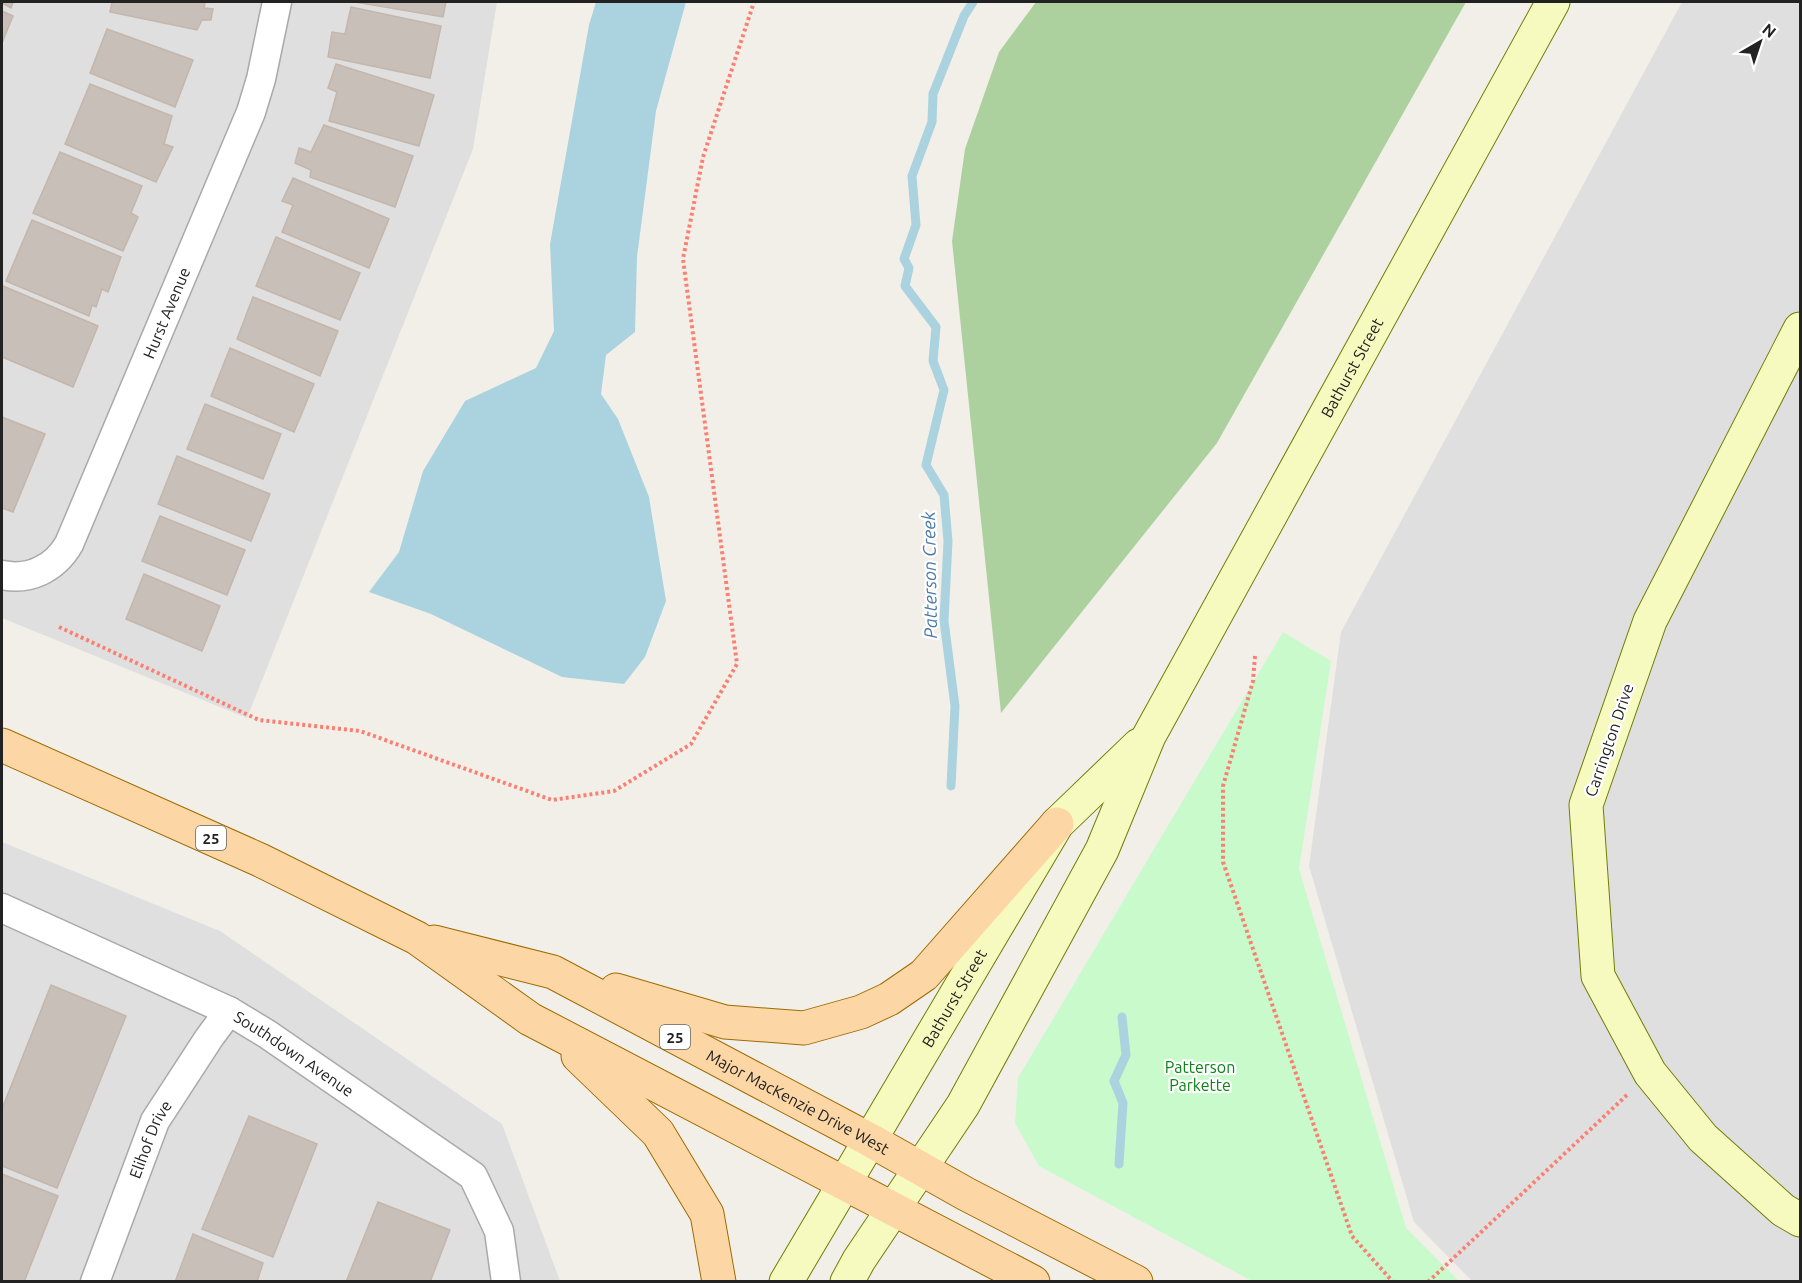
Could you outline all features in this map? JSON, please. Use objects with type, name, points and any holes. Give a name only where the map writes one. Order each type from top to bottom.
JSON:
[{"type":"main road","name":"Bathurst Street","points":[[847,1281],[963,1105],[1102,850],[1149,736],[1553,2]]},
{"type":"main road","name":"Carrington Drive","points":[[1800,329],[1650,621],[1586,805],[1598,976],[1650,1073],[1702,1138],[1783,1210],[1800,1220]]},
{"type":"main road","name":"Bathurst Street","points":[[786,1281],[1057,825],[1149,736]]},
{"type":"main road","name":"Major MacKenzie Drive West","points":[[2,745],[260,860],[417,938],[530,1019],[1033,1281]]},
{"type":"main road","points":[[553,972],[726,1022],[804,1029],[840,1019],[889,999],[924,975],[1057,825]]},
{"type":"main road","name":"Major MacKenzie Drive West","points":[[417,938],[553,972],[870,1140],[966,1194],[1136,1281]]},
{"type":"main road","points":[[554,1031],[657,1133],[707,1214],[719,1281]]},
{"type":"street","name":"Hurst Avenue","points":[[2,575],[20,577],[45,570],[57,560],[69,544],[251,112],[264,68],[277,2]]},
{"type":"street","name":"Southdown Avenue","points":[[2,908],[229,1011],[267,1034],[473,1176],[499,1231],[506,1281]]},
{"type":"street","name":"Elihof Drive","points":[[95,1281],[155,1121],[229,1011]]},
{"type":"path","points":[[59,627],[259,720],[360,731],[552,800],[614,791],[691,744],[737,664],[683,259],[703,157],[754,2]]},
{"type":"path","points":[[1255,656],[1253,681],[1223,786],[1223,862],[1352,1236],[1394,1281]]},
{"type":"path","points":[[1428,1281],[1650,1073]]},
{"type":"shaded area","points":[[2,2],[497,2],[473,149],[247,718],[2,618]]},
{"type":"shaded area","points":[[1682,2],[1800,2],[1800,1281],[1472,1281],[1414,1222],[1309,866],[1341,632]]},
{"type":"shaded area","points":[[2,842],[220,931],[502,1124],[560,1281],[2,1281]]},
{"type":"green space","points":[[1036,2],[1466,2],[1217,443],[1001,713],[952,241],[965,149],[999,52]]},
{"type":"green space","name":"Patterson Parkette","points":[[1283,632],[1331,661],[1299,869],[1406,1228],[1459,1281],[1252,1281],[1039,1166],[1015,1123],[1018,1078]]},
{"type":"water","points":[[596,2],[686,2],[656,111],[637,257],[635,332],[606,355],[601,394],[618,419],[649,497],[666,601],[645,657],[624,684],[562,677],[431,614],[369,592],[399,552],[423,471],[465,401],[536,368],[554,331],[550,244],[589,25]]},
{"type":"building","points":[[2,2],[13,2],[11,8]]},
{"type":"building","points":[[112,2],[205,2],[204,8],[213,9],[211,20],[202,20],[197,30],[110,12]]},
{"type":"building","points":[[355,2],[446,2],[443,17]]},
{"type":"building","points":[[351,7],[441,26],[430,78],[328,57],[332,32],[345,34]]},
{"type":"building","points":[[2,11],[13,16],[2,43]]},
{"type":"building","points":[[107,29],[193,60],[175,107],[90,73]]},
{"type":"building","points":[[336,64],[434,95],[419,146],[329,121],[337,92],[328,88]]},
{"type":"building","points":[[90,84],[172,116],[164,144],[173,147],[156,182],[65,144]]},
{"type":"building","points":[[324,125],[413,156],[395,207],[310,177],[311,170],[295,163],[299,148],[311,152]]},
{"type":"building","points":[[60,152],[142,186],[131,213],[138,217],[123,251],[33,213]]},
{"type":"building","points":[[293,178],[389,219],[369,268],[282,232],[293,205],[282,201]]},
{"type":"building","points":[[32,220],[121,257],[108,292],[102,289],[96,307],[92,305],[89,316],[6,281]]},
{"type":"building","points":[[276,237],[360,273],[340,320],[256,286]]},
{"type":"building","points":[[3,286],[98,326],[73,387],[2,357]]},
{"type":"building","points":[[253,297],[338,331],[320,376],[237,339]]},
{"type":"building","points":[[230,348],[314,384],[294,432],[211,396]]},
{"type":"building","points":[[205,404],[281,434],[263,479],[187,449]]},
{"type":"building","points":[[2,417],[45,434],[13,512],[2,508]]},
{"type":"building","points":[[177,456],[270,494],[251,541],[158,504]]},
{"type":"building","points":[[160,516],[245,550],[227,595],[142,561]]},
{"type":"building","points":[[144,574],[220,606],[202,651],[126,619]]},
{"type":"building","points":[[51,985],[126,1016],[57,1188],[2,1166],[2,1109]]},
{"type":"building","points":[[249,1116],[317,1144],[273,1257],[202,1229]]},
{"type":"building","points":[[2,1174],[58,1196],[24,1282],[2,1282]]},
{"type":"building","points":[[378,1202],[450,1230],[430,1282],[346,1282]]},
{"type":"building","points":[[193,1234],[263,1263],[257,1282],[175,1282]]},
{"type":"waterway","name":"Patterson Creek","points":[[951,786],[955,706],[944,621],[948,541],[944,495],[926,465],[944,390],[933,361],[936,327],[905,286],[909,268],[904,259],[916,225],[912,176],[932,122],[933,94],[964,16],[973,2]]},
{"type":"waterway","name":"Patterson Creek","points":[[1119,1164],[1123,1103],[1114,1081],[1126,1055],[1122,1017]]}]
